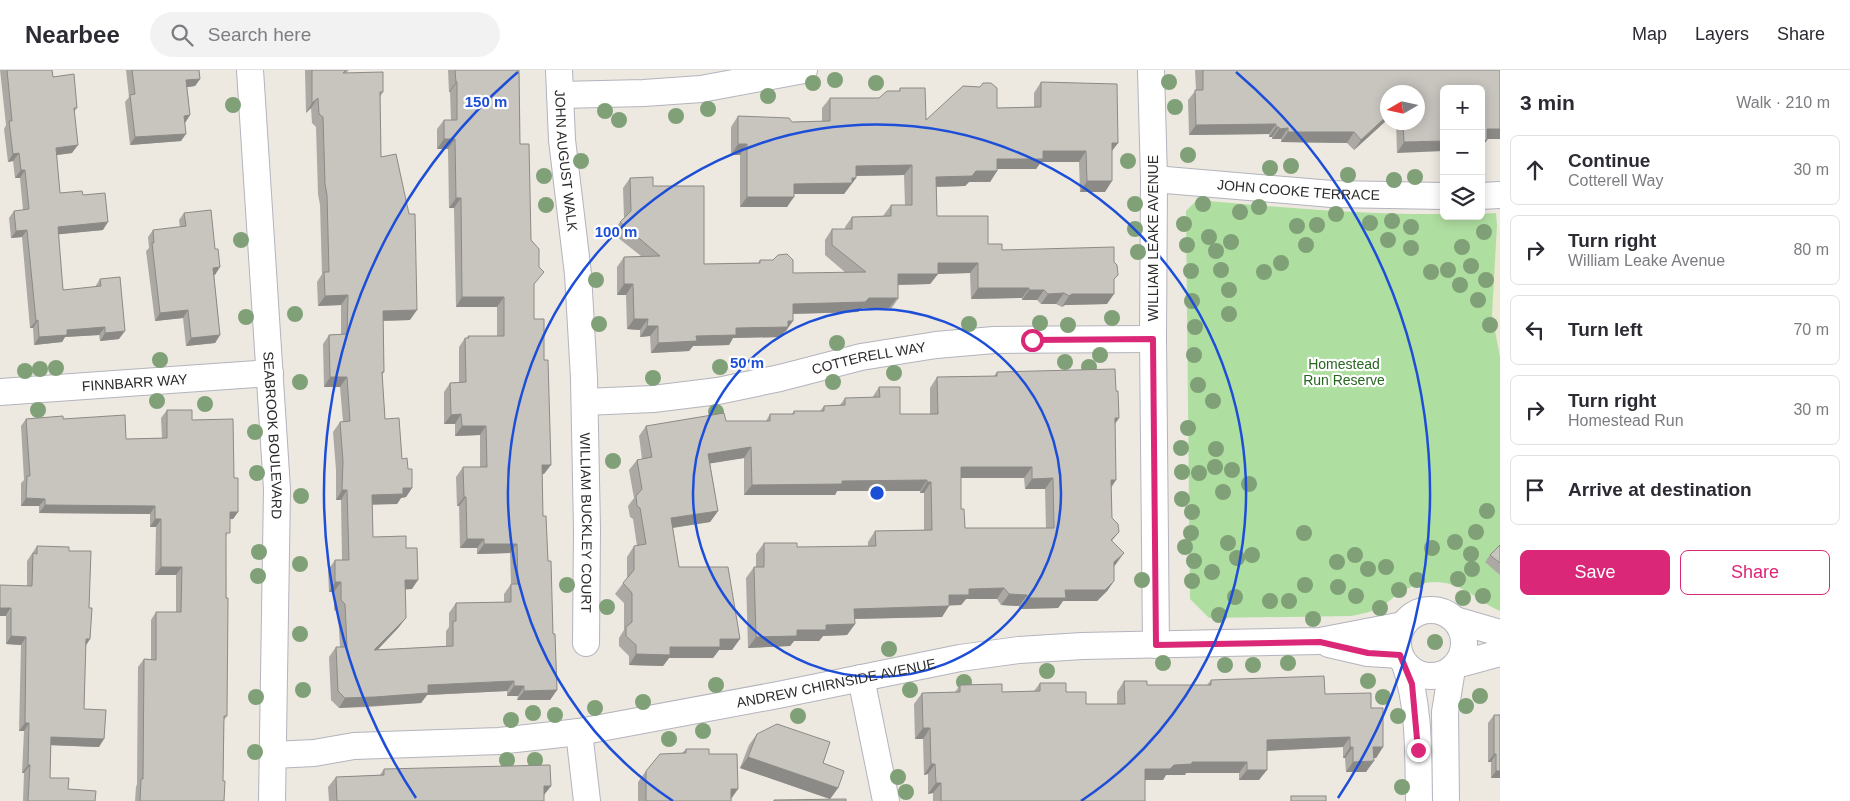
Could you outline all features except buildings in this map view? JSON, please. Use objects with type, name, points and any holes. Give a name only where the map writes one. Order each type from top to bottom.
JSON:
[{"type":"street","name":"SEABROOK BOULEVARD","points":[[250,70],[277,509],[272,801]]},
{"type":"street","points":[[559,82],[644,93],[701,89],[804,70]]},
{"type":"street","name":"WILLIAM LEAKE AVENUE","points":[[1151,70],[1154,179],[1153,339],[1156,645]]},
{"type":"street","name":"JOHN AUGUST WALK","points":[[559,82],[567,186],[578,274],[585,402]]},
{"type":"street","name":"JOHN COOKE TERRACE","points":[[1154,179],[1332,194],[1440,196]]},
{"type":"street","points":[[1485,196],[1500,195]]},
{"type":"street","name":"COTTERELL WAY","points":[[585,402],[653,399],[718,391],[780,378],[861,357],[936,345],[994,340],[1153,339]]},
{"type":"street","name":"FINNBARR WAY","points":[[0,392],[270,373]]},
{"type":"street","name":"WILLIAM BUCKLEY COURT","points":[[585,402],[586,643]]},
{"type":"street","points":[[1419,801],[1416,718],[1412,684],[1402,659],[1398,639],[1404,625],[1417,613],[1426,610],[1442,612],[1454,620],[1500,633]]},
{"type":"street","points":[[1446,801],[1445,712],[1454,667],[1464,647],[1464,638],[1454,620]]},
{"type":"street","name":"ANDREW CHIRNSIDE AVENUE","points":[[273,746],[325,739],[354,746],[499,741],[579,732],[960,658],[1019,650],[1082,646],[1320,642],[1404,625]]},
{"type":"street","name":"ANDREW CHIRNSIDE AVENUE","points":[[1320,642],[1402,659]]},
{"type":"street","points":[[1402,659],[1415,672],[1427,676],[1440,675],[1454,667],[1500,653]]},
{"type":"street","points":[[861,678],[886,801]]},
{"type":"street","points":[[579,732],[587,801]]},
{"type":"shaded area","points":[[1497,225],[1500,225],[1500,357],[1492,315]]},
{"type":"green space","name":"Homestead Run Reserve","points":[[1197,200],[1320,210],[1440,214],[1440,220],[1485,220],[1485,214],[1496,213],[1492,315],[1500,357],[1500,611],[1465,590],[1440,582],[1408,588],[1378,609],[1351,616],[1209,618],[1190,599],[1186,211]]},
{"type":"route","points":[[1032,340],[1153,339],[1156,645],[1320,642],[1368,653],[1400,655],[1412,684],[1418,750]]}]
